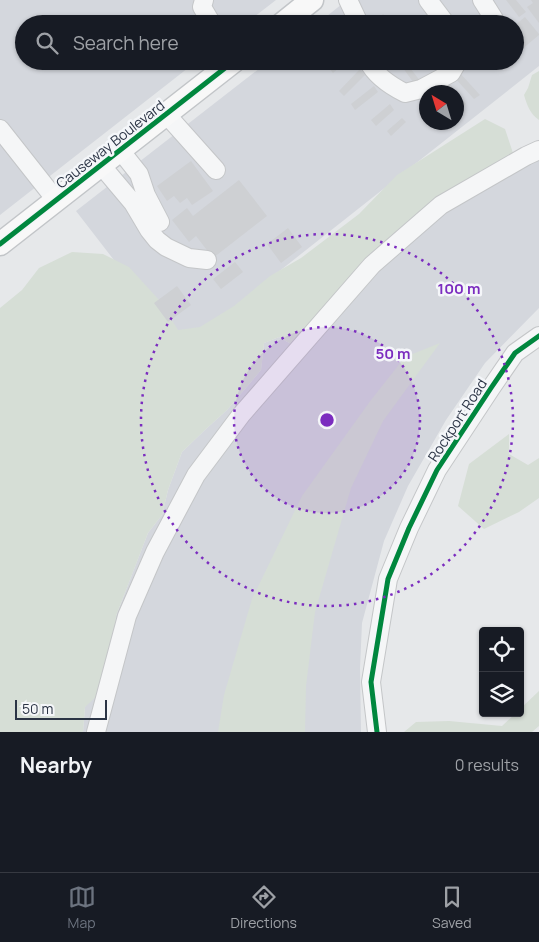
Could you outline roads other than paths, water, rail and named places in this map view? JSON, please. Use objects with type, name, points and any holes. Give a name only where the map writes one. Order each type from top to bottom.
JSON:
[{"type":"main road","points":[[293,15],[312,0]]},
{"type":"main road","name":"Causeway Boulevard","points":[[2,239],[56,200],[222,70]]},
{"type":"street","points":[[348,0],[355,15]]},
{"type":"street","points":[[428,0],[439,15]]},
{"type":"street","points":[[482,0],[491,15]]},
{"type":"street","points":[[201,2],[208,15]]},
{"type":"street","points":[[374,70],[394,87],[405,93],[421,89],[451,73],[453,70]]},
{"type":"street","points":[[166,114],[216,170]]},
{"type":"street","points":[[0,129],[56,200]]},
{"type":"street","points":[[120,150],[139,174],[146,194],[160,222]]},
{"type":"street","points":[[96,732],[128,616],[156,552],[196,475],[241,415],[372,265],[441,205],[539,150]]},
{"type":"street","points":[[101,165],[133,203],[157,240],[166,247],[189,258],[207,260]]},
{"type":"street","name":"Rockport Road","points":[[377,732],[371,682],[388,579],[409,528],[437,470],[515,354],[539,336]]}]
